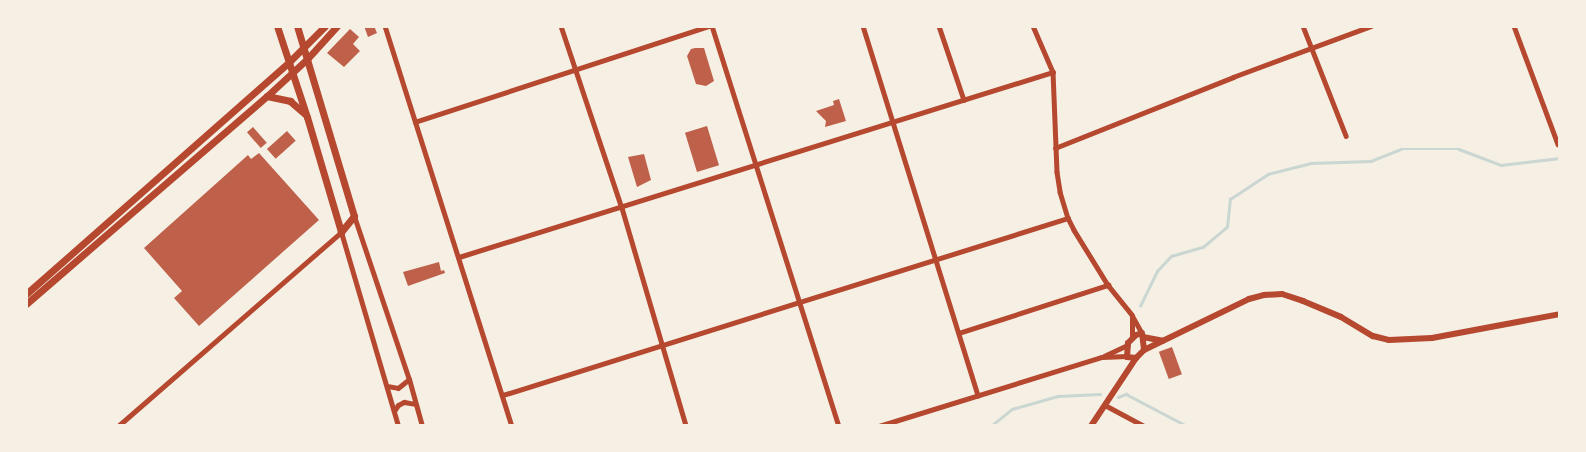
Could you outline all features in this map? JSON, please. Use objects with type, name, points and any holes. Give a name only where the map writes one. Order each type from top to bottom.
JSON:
[{"type":"main road","points":[[277,26],[307,117],[341,232]]},
{"type":"main road","points":[[297,26],[354,216],[341,232]]},
{"type":"main road","points":[[26,294],[289,62],[325,26]]},
{"type":"main road","points":[[26,304],[267,96],[308,58],[337,26]]},
{"type":"main road","points":[[267,96],[290,101],[307,117]]},
{"type":"main road","points":[[1131,357],[1167,341],[1249,299],[1264,295],[1282,294],[1304,301],[1341,318],[1373,336],[1388,340],[1432,338],[1560,314]]},
{"type":"main road","points":[[1092,426],[1122,379],[1131,357],[1128,345],[1132,338],[1142,335],[1167,341]]},
{"type":"main road","points":[[1142,335],[1144,350]]},
{"type":"street","points":[[385,26],[512,426]]},
{"type":"street","points":[[561,26],[622,208],[686,426]]},
{"type":"street","points":[[415,122],[711,26],[839,426]]},
{"type":"street","points":[[863,26],[978,395]]},
{"type":"street","points":[[939,26],[964,100]]},
{"type":"street","points":[[1033,26],[1053,72],[1055,148],[1060,192],[1068,218],[1108,285],[1132,315],[1142,335]]},
{"type":"street","points":[[1304,26],[1346,136]]},
{"type":"street","points":[[1055,148],[1371,26]]},
{"type":"street","points":[[1514,26],[1558,144]]},
{"type":"street","points":[[459,257],[622,208],[1053,72]]},
{"type":"street","points":[[354,216],[409,379],[422,426]]},
{"type":"street","points":[[503,395],[799,304],[1068,218]]},
{"type":"street","points":[[121,424],[341,232],[398,426]]},
{"type":"street","points":[[959,333],[1108,285]]},
{"type":"street","points":[[1132,315],[1132,338]]},
{"type":"street","points":[[879,426],[1102,357],[1128,345]]},
{"type":"street","points":[[1102,357],[1131,357]]},
{"type":"street","points":[[387,386],[398,388],[409,379]]},
{"type":"street","points":[[394,412],[398,405],[404,402],[415,404]]},
{"type":"street","points":[[1105,405],[1144,426]]},
{"type":"building","points":[[364,26],[374,26],[377,33],[368,37]]},
{"type":"building","points":[[350,29],[359,37],[353,44],[360,51],[344,67],[327,53]]},
{"type":"building","points":[[704,48],[714,81],[706,86],[696,84],[687,56],[691,49]]},
{"type":"building","points":[[839,99],[846,121],[825,127],[826,121],[816,111],[834,105],[833,101]]},
{"type":"building","points":[[707,126],[719,165],[697,172],[685,133]]},
{"type":"building","points":[[253,127],[267,143],[261,148],[247,132]]},
{"type":"building","points":[[287,131],[296,141],[276,159],[267,149]]},
{"type":"building","points":[[259,153],[319,220],[199,326],[174,298],[182,291],[144,248],[248,155],[251,159]]},
{"type":"building","points":[[644,154],[651,180],[637,187],[628,157]]},
{"type":"building","points":[[439,262],[441,271],[444,270],[445,273],[408,286],[403,272]]},
{"type":"building","points":[[1172,347],[1182,374],[1169,379],[1159,352]]},
{"type":"waterway","points":[[1140,306],[1157,271],[1171,256],[1203,247],[1227,227],[1230,199],[1268,174],[1311,163],[1371,161],[1401,149],[1459,149],[1501,165],[1560,158]]},
{"type":"waterway","points":[[991,426],[1012,409],[1058,396],[1100,394]]},
{"type":"waterway","points":[[1118,397],[1126,394],[1187,426]]}]
